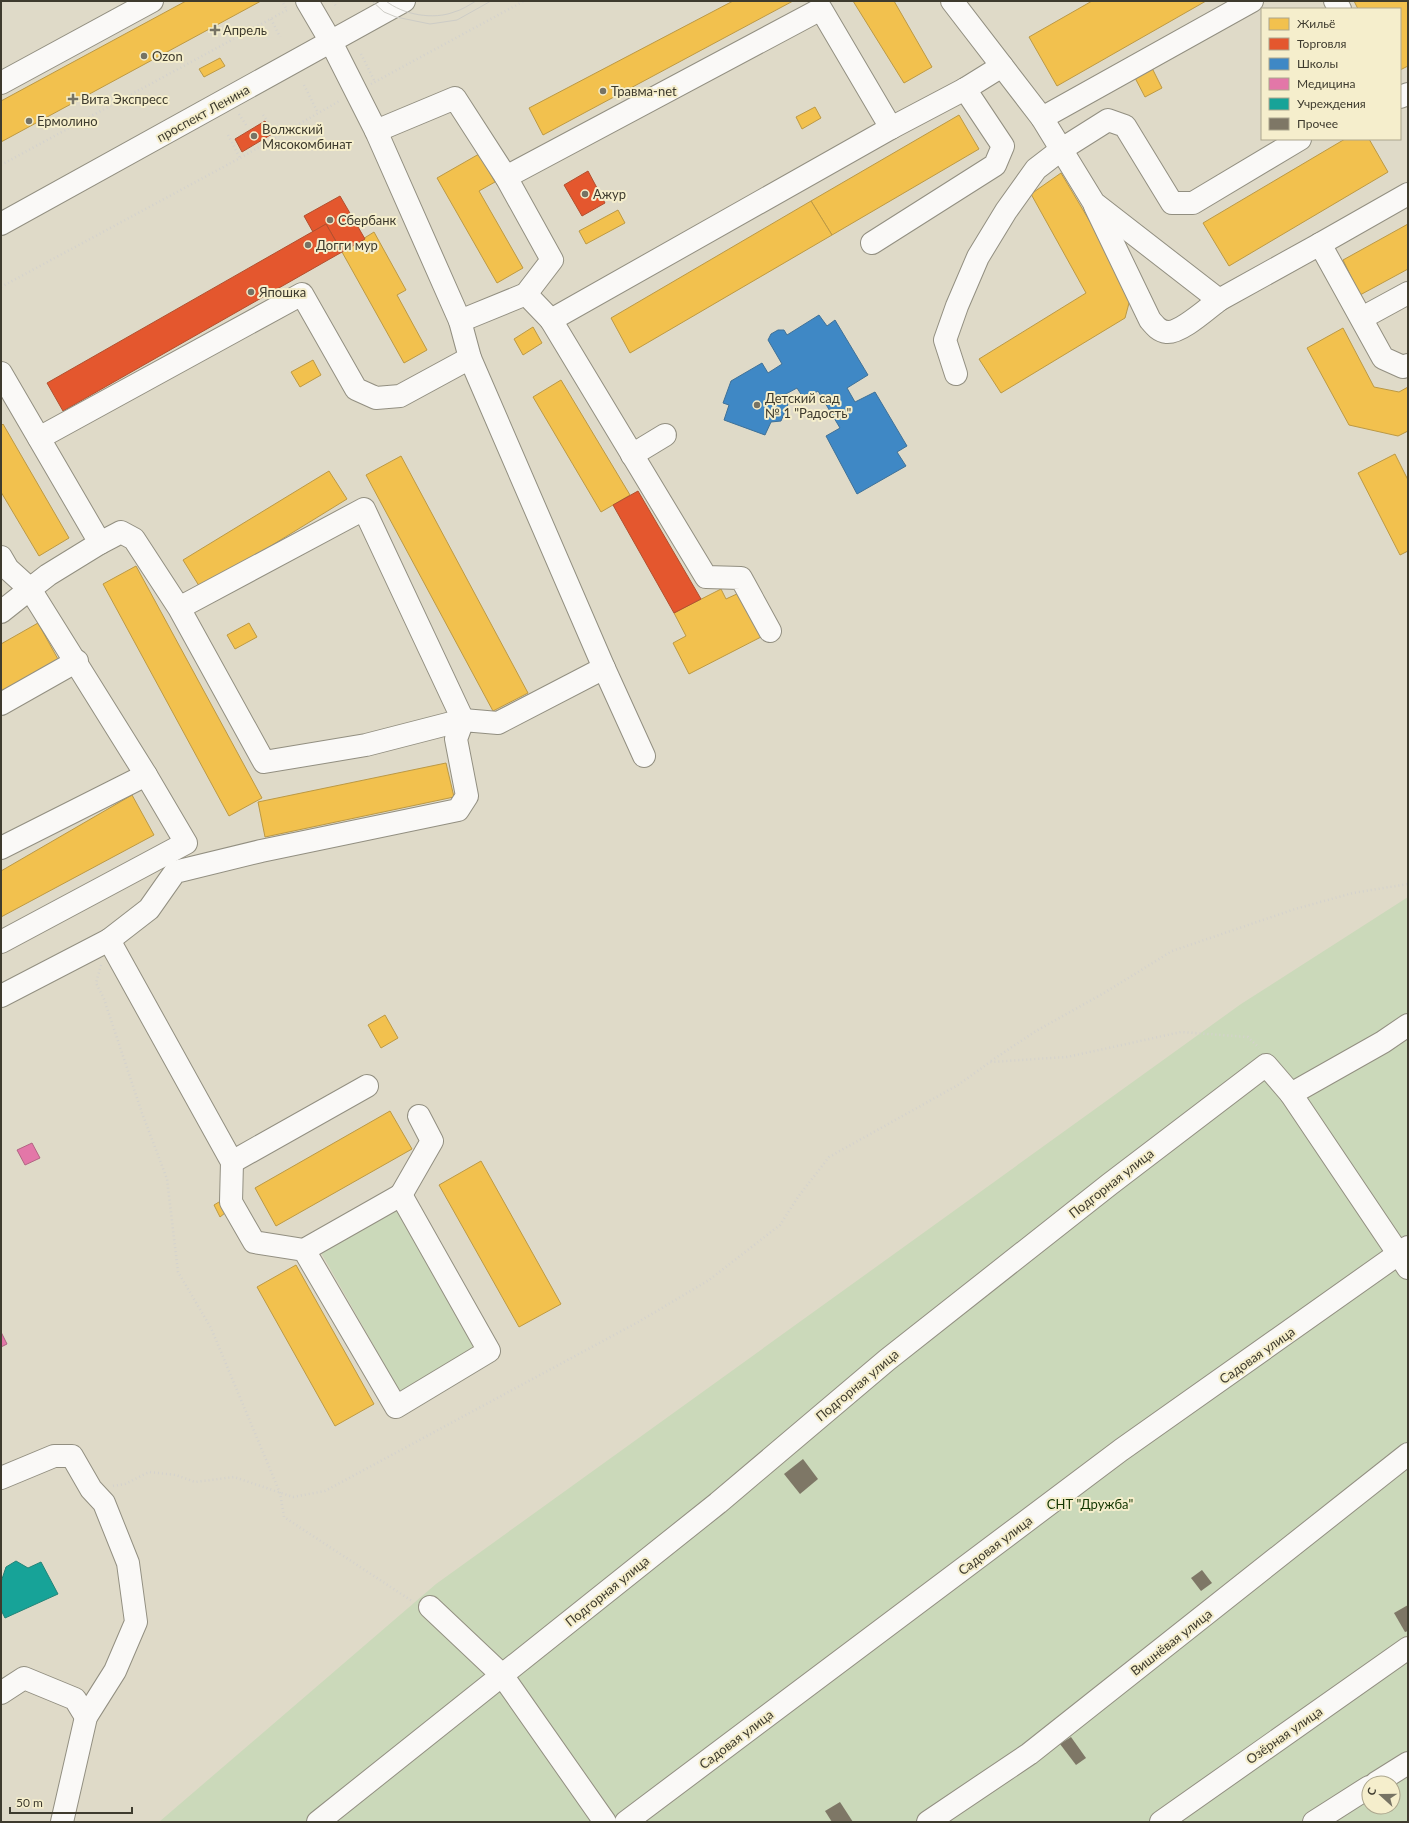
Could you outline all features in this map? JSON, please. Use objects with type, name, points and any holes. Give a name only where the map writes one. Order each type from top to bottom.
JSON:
[{"type":"street","points":[[1,83],[152,1]]},
{"type":"street","points":[[307,1],[331,42],[376,132],[460,321],[470,358],[604,668],[644,756]]},
{"type":"street","name":"проспект Ленина","points":[[1,224],[404,1]]},
{"type":"street","points":[[952,1],[1042,118],[1062,149],[1094,203],[1150,320],[1158,329],[1166,332],[1175,332],[1219,300],[1408,194]]},
{"type":"street","points":[[1042,118],[1252,1]]},
{"type":"street","points":[[506,177],[821,9],[891,128]]},
{"type":"street","points":[[551,320],[1002,66]]},
{"type":"street","points":[[872,243],[995,165],[1003,146],[965,88]]},
{"type":"street","points":[[376,132],[455,98],[506,177],[552,260],[526,294],[460,321]]},
{"type":"street","points":[[956,374],[945,340],[957,306],[978,257],[1006,211],[1036,169],[1062,149],[1108,120],[1125,126],[1172,203],[1193,203],[1298,140]]},
{"type":"street","points":[[1094,203],[1219,300]]},
{"type":"street","points":[[1320,244],[1383,358],[1403,367],[1408,365]]},
{"type":"street","points":[[1362,318],[1408,293]]},
{"type":"street","points":[[39,438],[302,294],[356,389],[376,398],[400,396],[470,358]]},
{"type":"street","points":[[526,294],[551,320],[706,577],[741,578],[770,631]]},
{"type":"street","points":[[1,373],[100,543]]},
{"type":"street","points":[[632,455],[665,435]]},
{"type":"street","points":[[1,996],[109,940],[149,909],[175,872],[261,851],[458,810],[467,796],[456,739],[463,720],[364,509],[179,608]]},
{"type":"street","points":[[1,612],[48,575],[100,543],[121,532],[134,539],[179,608],[264,762],[366,745],[463,720],[498,723],[604,668]]},
{"type":"street","points":[[1,557],[8,569],[30,589],[76,661],[186,843],[1,942]]},
{"type":"street","points":[[1,704],[76,661]]},
{"type":"street","points":[[1,848],[146,775]]},
{"type":"street","points":[[109,940],[232,1162],[231,1202],[254,1242],[304,1250],[401,1195],[432,1141],[419,1116]]},
{"type":"street","points":[[1291,1094],[1383,1042],[1408,1025]]},
{"type":"street","points":[[1266,1065],[1291,1094],[1405,1257]]},
{"type":"street","name":"Подгорная улица","points":[[318,1822],[718,1502],[886,1360],[1110,1184],[1266,1065]]},
{"type":"street","points":[[232,1162],[367,1086]]},
{"type":"street","points":[[304,1250],[396,1407],[489,1351],[401,1195]]},
{"type":"street","name":"Садовая улица","points":[[626,1822],[1121,1450],[1405,1257]]},
{"type":"street","name":"Вишнёвая улица","points":[[928,1822],[1029,1754],[1408,1454]]},
{"type":"street","points":[[1,1478],[54,1456],[72,1456],[91,1489],[104,1503],[128,1563],[136,1622],[115,1671],[86,1717],[62,1822]]},
{"type":"street","points":[[430,1607],[502,1675],[605,1822]]},
{"type":"street","name":"Озёрная улица","points":[[1161,1822],[1408,1648]]},
{"type":"street","points":[[1,1693],[24,1678],[75,1699],[86,1717]]},
{"type":"street","points":[[1389,1775],[1408,1763]]},
{"type":"street","points":[[1314,1822],[1361,1793]]},
{"type":"path","points":[[1,165],[287,10],[282,1]]},
{"type":"path","points":[[333,1],[337,8]]},
{"type":"path","points":[[1,287],[240,158],[356,92],[524,1]]},
{"type":"path","points":[[271,19],[280,37]]},
{"type":"path","points":[[361,54],[375,82]]},
{"type":"path","points":[[304,85],[318,114]]},
{"type":"path","points":[[263,115],[278,136]]},
{"type":"path","points":[[228,135],[240,158]]},
{"type":"path","points":[[91,1489],[126,1484],[149,1472],[176,1475],[195,1482],[234,1477],[293,1497],[325,1491],[640,1321],[709,1280],[780,1225],[798,1197],[829,1157],[958,1085],[1036,1030],[1104,993],[1172,951],[1294,909],[1353,894],[1408,884]]},
{"type":"path","points":[[109,940],[96,983],[104,999],[142,1112],[167,1179],[178,1272],[211,1328],[280,1493],[284,1517],[408,1600],[430,1607]]},
{"type":"path","points":[[990,1062],[1067,1057],[1181,1032],[1248,1037],[1259,1048],[1266,1065]]},
{"type":"green space","name":"СНТ \"Дружба\"","points":[[1408,897],[1408,1822],[159,1822],[436,1584],[1241,1004]]},
{"type":"green space","points":[[396,1205],[477,1349],[400,1392],[319,1249]]},
{"type":"building: Жильё","points":[[186,1],[261,1],[1,142],[1,101]]},
{"type":"building: Жильё","points":[[733,1],[793,1],[543,135],[529,108]]},
{"type":"building: Жильё","points":[[853,1],[894,1],[932,67],[904,83]]},
{"type":"building: Жильё","points":[[1092,1],[1206,1],[1057,86],[1029,37]]},
{"type":"building: Жильё","points":[[1354,1],[1408,1],[1408,66],[1401,70],[1401,8],[1358,8]]},
{"type":"building: Жильё","points":[[220,58],[225,66],[204,77],[199,69]]},
{"type":"building: Жильё","points":[[1151,66],[1162,88],[1145,97],[1134,76]]},
{"type":"building: Жильё","points":[[815,107],[821,118],[802,129],[796,117]]},
{"type":"building: Жильё","points":[[959,115],[979,149],[832,235],[811,201]]},
{"type":"building: Жильё","points":[[1343,140],[1370,140],[1388,172],[1229,266],[1203,223]]},
{"type":"building: Жильё","points":[[479,154],[495,182],[479,191],[523,268],[497,283],[437,178]]},
{"type":"building: Жильё","points":[[1061,173],[1132,292],[1125,318],[1001,393],[979,359],[1086,293],[1031,194]]},
{"type":"building: Жильё","points":[[811,201],[832,235],[630,353],[611,318]]},
{"type":"building: Жильё","points":[[618,210],[625,223],[586,244],[579,231]]},
{"type":"building: Жильё","points":[[1408,224],[1408,269],[1360,295],[1343,260]]},
{"type":"building: Жильё","points":[[374,232],[406,290],[397,295],[427,350],[404,363],[342,252]]},
{"type":"building: Жильё","points":[[533,327],[542,343],[523,355],[514,339]]},
{"type":"building: Жильё","points":[[1343,328],[1374,387],[1399,392],[1408,387],[1408,431],[1398,436],[1349,425],[1307,348]]},
{"type":"building: Жильё","points":[[313,360],[321,375],[300,387],[291,372]]},
{"type":"building: Жильё","points":[[561,380],[630,495],[601,512],[533,397]]},
{"type":"building: Жильё","points":[[3,424],[69,538],[39,556],[1,492],[1,426]]},
{"type":"building: Жильё","points":[[1395,454],[1408,480],[1408,551],[1400,555],[1358,473]]},
{"type":"building: Жильё","points":[[401,456],[528,693],[493,711],[366,475]]},
{"type":"building: Жильё","points":[[329,471],[347,499],[201,589],[183,560]]},
{"type":"building: Жильё","points":[[136,566],[262,798],[229,816],[103,584]]},
{"type":"building: Жильё","points":[[721,589],[726,599],[739,593],[761,637],[689,674],[673,643],[686,636],[674,613]]},
{"type":"building: Жильё","points":[[38,623],[59,661],[1,693],[1,644]]},
{"type":"building: Жильё","points":[[249,623],[257,637],[235,649],[227,635]]},
{"type":"building: Жильё","points":[[446,763],[454,797],[265,837],[258,802]]},
{"type":"building: Жильё","points":[[132,795],[154,835],[1,917],[1,871]]},
{"type":"building: Жильё","points":[[385,1015],[398,1038],[381,1048],[368,1025]]},
{"type":"building: Жильё","points":[[390,1111],[412,1149],[276,1226],[255,1188]]},
{"type":"building: Жильё","points":[[481,1161],[561,1304],[519,1327],[439,1185]]},
{"type":"building: Жильё","points":[[219,1202],[225,1213],[220,1217],[214,1205]]},
{"type":"building: Жильё","points":[[296,1265],[374,1404],[335,1426],[257,1287]]},
{"type":"building: Торговля","name":"Волжский Мясокомбинат","points":[[265,121],[272,134],[242,152],[235,139]]},
{"type":"building: Торговля","name":"Ажур","points":[[588,171],[605,203],[582,216],[564,185]]},
{"type":"building: Торговля","name":"Сбербанк","points":[[340,196],[365,239],[342,252],[326,224],[313,232],[304,216]]},
{"type":"building: Торговля","points":[[326,224],[342,252],[63,411],[47,383]]},
{"type":"building: Торговля","points":[[638,491],[701,599],[674,613],[613,505]]},
{"type":"building: Школы","name":"Детский сад № 1 \"Радость\"","points":[[819,315],[827,326],[835,320],[868,375],[847,388],[855,402],[875,392],[907,446],[897,452],[906,466],[857,494],[826,436],[840,428],[818,391],[804,399],[797,388],[784,395],[788,404],[781,421],[771,422],[765,435],[724,420],[729,405],[723,403],[731,381],[762,363],[768,373],[782,364],[768,340],[771,334],[778,330],[784,330],[787,335]]},
{"type":"building: Медицина","points":[[32,1143],[40,1158],[25,1165],[17,1150]]},
{"type":"building: Медицина","points":[[1,1332],[7,1344],[1,1347]]},
{"type":"building: Учреждения","points":[[16,1561],[28,1568],[41,1562],[58,1594],[5,1618],[1,1610],[1,1582],[6,1567]]},
{"type":"building: Прочее","points":[[803,1459],[818,1479],[800,1494],[784,1474]]},
{"type":"building: Прочее","points":[[1202,1570],[1212,1583],[1201,1591],[1191,1578]]},
{"type":"building: Прочее","points":[[1408,1605],[1408,1631],[1405,1632],[1394,1613]]},
{"type":"building: Прочее","points":[[1071,1737],[1086,1758],[1076,1765],[1060,1744]]},
{"type":"building: Прочее","points":[[840,1802],[853,1822],[832,1822],[825,1811]]},
{"type":"tram line","points":[[372,1],[384,12],[396,17],[430,24],[457,20],[491,1]]},
{"type":"tram line","points":[[386,1],[401,10],[428,16],[437,16],[457,11],[476,1]]},
{"type":"place","name":"Апрель","points":[[215,30]]},
{"type":"place","name":"Ozon","points":[[144,56]]},
{"type":"place","name":"Травма-net","points":[[603,91]]},
{"type":"place","name":"Вита Экспресс","points":[[73,99]]},
{"type":"place","name":"Ермолино","points":[[29,121]]},
{"type":"place","name":"Волжский Мясокомбинат","points":[[254,136]]},
{"type":"place","name":"Ажур","points":[[585,194]]},
{"type":"place","name":"Сбербанк","points":[[330,220]]},
{"type":"place","name":"Догги мур","points":[[308,245]]},
{"type":"place","name":"Япошка","points":[[251,292]]},
{"type":"place","name":"Детский сад № 1 \"Радость\"","points":[[757,405]]}]
